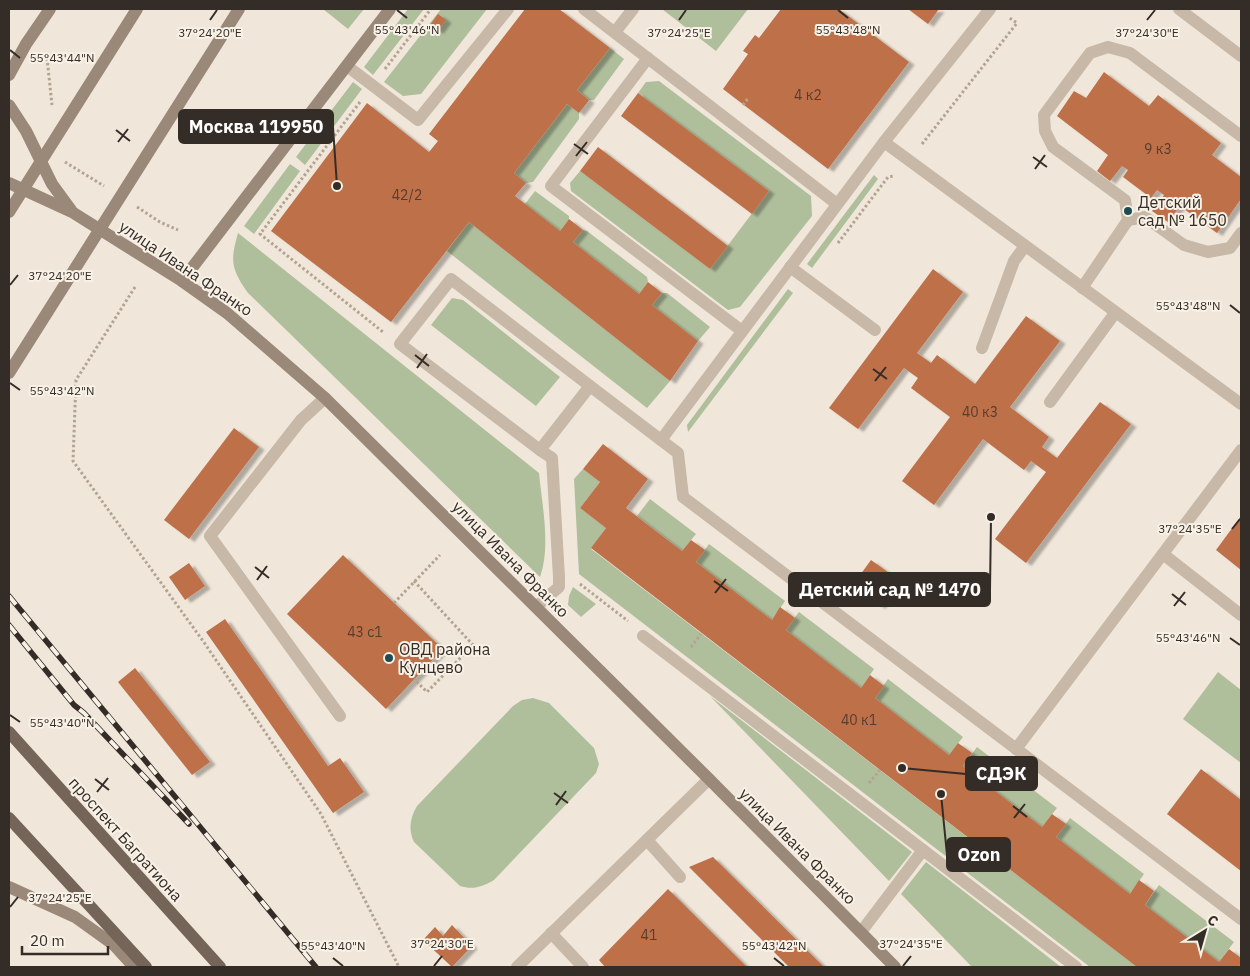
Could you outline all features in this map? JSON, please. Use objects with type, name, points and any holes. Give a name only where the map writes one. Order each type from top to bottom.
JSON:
[{"type":"main road","name":"проспект Багратиона","points":[[9,732],[220,967]]},
{"type":"main road","points":[[9,818],[146,967]]},
{"type":"street","points":[[9,75],[26,44],[50,9]]},
{"type":"street","points":[[9,212],[137,9]]},
{"type":"street","points":[[9,374],[239,9]]},
{"type":"street","points":[[182,281],[390,9]]},
{"type":"street","name":"улица Ивана Франко","points":[[9,104],[26,131],[52,184],[72,212]]},
{"type":"street","name":"улица Ивана Франко","points":[[9,183],[72,212],[182,281],[227,313],[325,398],[709,779],[895,967]]},
{"type":"street","points":[[9,887],[75,917],[114,945],[134,967]]},
{"type":"lane","points":[[347,66],[418,120],[508,9]]},
{"type":"lane","points":[[584,9],[837,204]]},
{"type":"lane","points":[[615,32],[633,9]]},
{"type":"lane","points":[[661,440],[884,142],[990,9]]},
{"type":"lane","points":[[1179,9],[1241,56]]},
{"type":"lane","points":[[1082,288],[1128,220],[1125,200],[1054,147],[1045,131],[1044,114],[1090,53],[1108,46],[1130,53],[1241,136]]},
{"type":"lane","points":[[648,58],[551,186],[742,331]]},
{"type":"lane","points":[[884,142],[1241,404]]},
{"type":"lane","points":[[1128,220],[1146,216],[1184,245],[1208,252],[1230,248],[1241,233]]},
{"type":"lane","points":[[982,348],[1014,261],[1025,246]]},
{"type":"lane","points":[[790,267],[875,330]]},
{"type":"lane","points":[[536,607],[559,587],[552,458],[400,344],[451,278],[678,453],[683,497],[1241,919]]},
{"type":"lane","points":[[1050,402],[1115,312]]},
{"type":"lane","points":[[540,450],[590,386]]},
{"type":"lane","points":[[325,398],[301,420],[210,536],[340,716]]},
{"type":"lane","points":[[1016,749],[1241,450]]},
{"type":"lane","points":[[1163,554],[1241,615]]},
{"type":"lane","points":[[643,636],[1076,967]]},
{"type":"lane","points":[[517,967],[709,779]]},
{"type":"lane","points":[[647,840],[680,876]]},
{"type":"lane","points":[[861,932],[923,850]]},
{"type":"lane","points":[[551,933],[583,967]]},
{"type":"path","points":[[400,344],[260,234],[431,9]]},
{"type":"path","points":[[930,133],[1017,23],[1004,14]]},
{"type":"path","points":[[47,58],[52,108]]},
{"type":"path","points":[[744,103],[749,97]]},
{"type":"path","points":[[57,157],[105,187]]},
{"type":"path","points":[[137,207],[178,230]]},
{"type":"path","points":[[135,288],[76,380],[73,461],[203,641],[320,814],[399,967]]},
{"type":"path","points":[[394,603],[440,555]]},
{"type":"path","points":[[559,577],[569,576],[629,622],[643,636]]},
{"type":"path","points":[[414,581],[473,645],[427,692],[414,679]]},
{"type":"green space","points":[[323,9],[364,9],[348,29]]},
{"type":"green space","points":[[408,9],[424,9],[373,75],[364,67]]},
{"type":"green space","points":[[441,9],[487,9],[421,94],[403,96],[384,82]]},
{"type":"green space","points":[[662,9],[748,9],[716,51]]},
{"type":"green space","points":[[610,48],[624,59],[594,100],[589,100],[577,90]]},
{"type":"green space","points":[[659,81],[811,196],[812,216],[740,307],[728,310],[571,191],[570,183],[580,171],[710,269],[769,191],[638,93],[646,82]]},
{"type":"green space","points":[[353,82],[362,89],[305,165],[296,157]]},
{"type":"green space","points":[[567,104],[579,113],[579,119],[533,182],[526,183],[514,173]]},
{"type":"green space","points":[[290,164],[300,171],[254,234],[244,226]]},
{"type":"green space","points":[[874,175],[878,179],[812,268],[807,264]]},
{"type":"green space","points":[[535,191],[569,216],[569,219],[560,231],[525,204]]},
{"type":"green space","points":[[469,222],[670,381],[647,408],[447,251]]},
{"type":"green space","points":[[583,230],[587,231],[647,277],[648,282],[639,294],[573,242]]},
{"type":"green space","points":[[238,233],[539,473],[545,539],[545,552],[540,577],[248,293],[235,271],[233,258]]},
{"type":"green space","points":[[788,289],[793,293],[688,432],[687,425]]},
{"type":"green space","points":[[662,293],[667,293],[710,327],[698,341],[652,305]]},
{"type":"green space","points":[[452,298],[463,300],[560,377],[536,406],[431,325]]},
{"type":"green space","points":[[583,469],[600,482],[580,508],[606,528],[591,549],[1137,967],[1090,967],[579,574],[574,479]]},
{"type":"green space","points":[[650,499],[696,534],[682,551],[637,516]]},
{"type":"green space","points":[[709,544],[785,601],[772,620],[696,562]]},
{"type":"green space","points":[[573,587],[596,604],[581,617],[568,605]]},
{"type":"green space","points":[[799,612],[874,669],[861,688],[786,630]]},
{"type":"green space","points":[[1218,672],[1241,690],[1241,763],[1183,719]]},
{"type":"green space","points":[[888,679],[963,737],[949,755],[875,698]]},
{"type":"green space","points":[[710,696],[912,852],[889,881]]},
{"type":"green space","points":[[533,698],[549,703],[594,748],[599,764],[596,773],[494,880],[477,887],[460,886],[414,842],[410,828],[413,815],[417,806],[513,706],[522,700]]},
{"type":"green space","points":[[977,747],[1057,808],[1042,827],[963,766]]},
{"type":"green space","points":[[1070,818],[1144,874],[1130,894],[1056,837]]},
{"type":"green space","points":[[926,862],[1061,967],[972,967],[901,894]]},
{"type":"green space","points":[[1159,885],[1234,942],[1219,962],[1145,905]]},
{"type":"building","points":[[525,9],[559,9],[610,48],[577,90],[589,100],[587,103],[579,113],[567,104],[514,173],[526,183],[515,196],[560,231],[569,219],[583,230],[573,242],[639,294],[648,282],[662,293],[652,305],[698,341],[670,381],[469,222],[391,322],[271,231],[367,103],[429,152],[438,141],[429,134]]},
{"type":"building","points":[[781,9],[839,9],[909,62],[828,169],[723,89],[748,54],[743,51],[755,35],[759,38]]},
{"type":"building","points":[[908,9],[939,9],[928,24]]},
{"type":"building","points":[[438,14],[446,20],[438,31],[430,25]]},
{"type":"building","points":[[1104,72],[1149,106],[1158,95],[1221,143],[1212,155],[1241,177],[1241,199],[1217,233],[1180,206],[1168,222],[1152,211],[1164,195],[1157,190],[1151,198],[1123,177],[1128,170],[1122,166],[1110,181],[1097,171],[1108,155],[1057,116],[1074,91],[1086,98]]},
{"type":"building","points":[[638,93],[769,191],[752,214],[621,116]]},
{"type":"building","points":[[598,147],[728,246],[710,269],[580,171]]},
{"type":"building","points":[[933,269],[963,292],[917,353],[931,363],[937,355],[975,384],[1026,316],[1060,341],[1010,407],[1049,437],[1042,447],[1057,458],[1100,402],[1131,424],[1026,563],[995,539],[1046,472],[1031,461],[1024,470],[983,439],[934,505],[902,481],[950,417],[911,388],[918,378],[904,368],[858,429],[829,408]]},
{"type":"building","points":[[234,428],[259,447],[189,539],[164,520]]},
{"type":"building","points":[[603,444],[648,479],[626,508],[682,551],[691,540],[705,550],[696,562],[772,620],[780,607],[795,618],[786,630],[861,688],[870,675],[884,686],[875,698],[949,755],[958,743],[972,753],[963,766],[1042,827],[1052,814],[1066,824],[1056,837],[1130,894],[1139,880],[1154,891],[1145,905],[1219,962],[1229,949],[1241,958],[1239,967],[1137,967],[591,548],[606,528],[580,508],[600,482],[583,469]]},
{"type":"building","points":[[1241,516],[1241,570],[1216,550]]},
{"type":"building","points":[[343,555],[443,649],[386,709],[287,614]]},
{"type":"building","points":[[871,560],[899,580],[880,606],[852,586]]},
{"type":"building","points":[[189,563],[205,586],[185,600],[169,577]]},
{"type":"building","points":[[225,619],[328,766],[340,758],[364,792],[333,813],[206,632]]},
{"type":"building","points":[[135,668],[210,762],[192,775],[118,682]]},
{"type":"building","points":[[1201,769],[1241,800],[1241,871],[1167,814]]},
{"type":"building","points":[[713,857],[824,967],[789,967],[689,867]]},
{"type":"building","points":[[668,889],[747,967],[605,967],[599,960]]},
{"type":"building","points":[[452,925],[472,946],[452,967],[423,940],[435,927],[443,936]]},
{"type":"railway","points":[[9,596],[316,967]]},
{"type":"railway","points":[[9,625],[74,705],[84,713],[189,824]]},
{"type":"place","name":"Москва 119950","points":[[337,186]]},
{"type":"place","name":"Детский сад № 1650","points":[[1128,211]]},
{"type":"place","name":"Детский сад № 1470","points":[[991,517]]},
{"type":"place","name":"ОВД района Кунцево","points":[[389,658]]},
{"type":"place","name":"СДЭК","points":[[902,768]]},
{"type":"place","name":"Ozon","points":[[941,794]]}]
